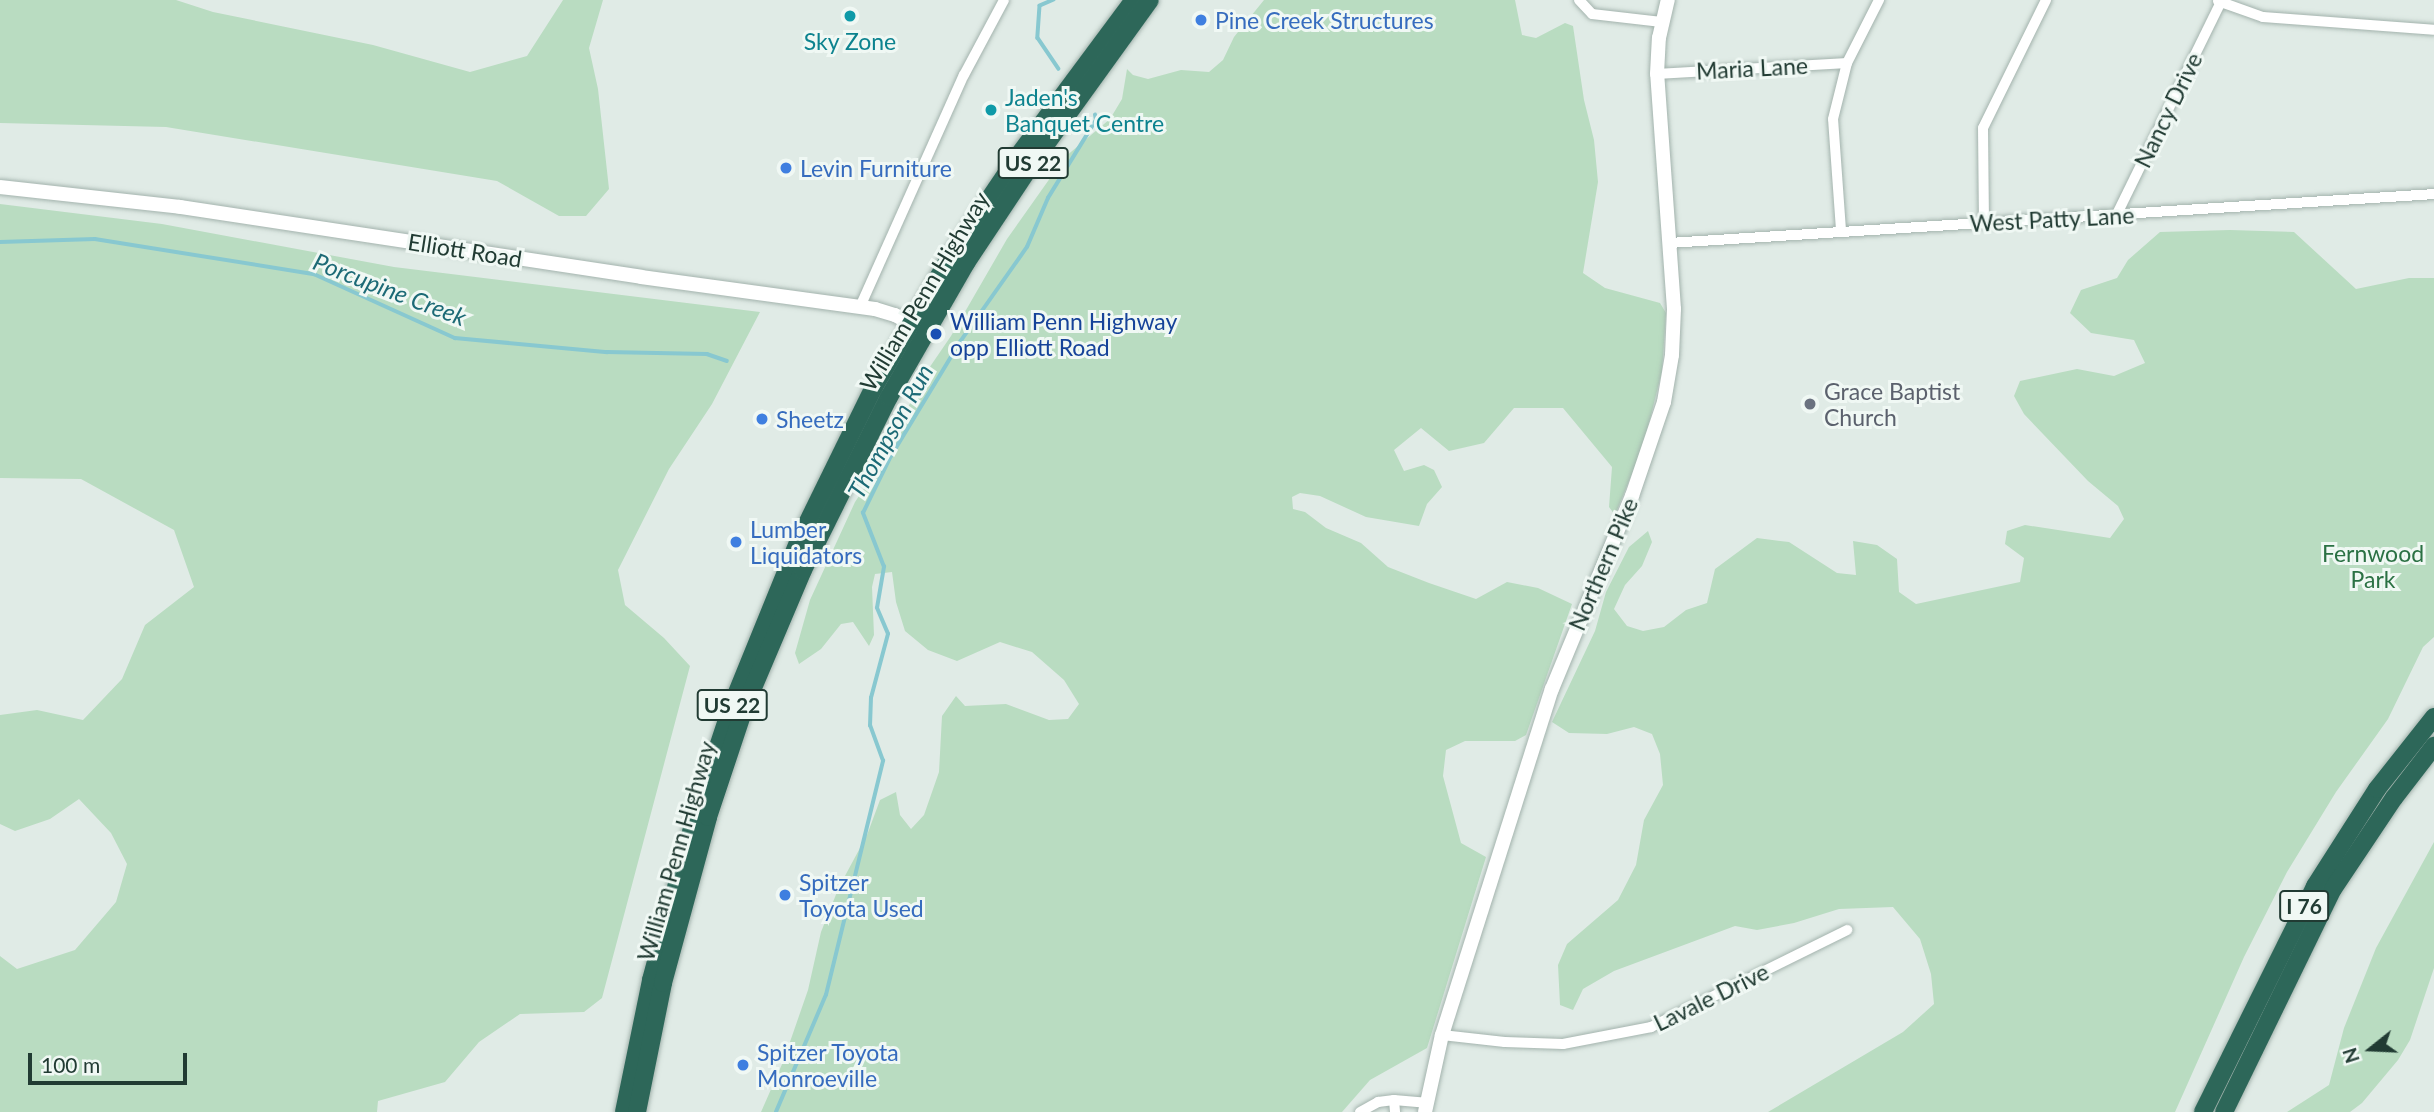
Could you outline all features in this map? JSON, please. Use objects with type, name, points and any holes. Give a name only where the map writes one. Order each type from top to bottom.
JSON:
[{"type":"highway","name":"William Penn Highway","points":[[624,1112],[667,913],[696,813],[732,705],[817,502],[997,187],[1134,0]]},
{"type":"highway","name":"William Penn Highway","points":[[637,1112],[677,928],[708,817],[744,709],[780,621],[918,328],[1150,0]]},
{"type":"highway","name":"I 76","points":[[2203,1112],[2315,886],[2377,789],[2434,716]]},
{"type":"highway","name":"I 76","points":[[2224,1112],[2333,889],[2394,798],[2434,746]]},
{"type":"main road","name":"Northern Pike","points":[[1426,1107],[1442,1035],[1552,689],[1657,430],[1669,377],[1673,336],[1657,74],[1662,22],[1668,0]]},
{"type":"main road","name":"Elliott Road","points":[[0,187],[180,207],[882,310],[918,328]]},
{"type":"street","points":[[860,307],[964,75],[1004,0]]},
{"type":"street","points":[[1579,0],[1592,14],[1662,22]]},
{"type":"street","points":[[1841,230],[1833,118],[1847,63],[1879,0]]},
{"type":"street","points":[[1984,223],[1983,128],[2046,0]]},
{"type":"street","points":[[2219,2],[2263,17],[2434,30]]},
{"type":"street","name":"Nancy Drive","points":[[2116,216],[2219,2]]},
{"type":"street","name":"Maria Lane","points":[[1657,74],[1847,63]]},
{"type":"street","name":"West Patty Lane","points":[[1669,243],[2434,194]]},
{"type":"street","name":"Lavale Drive","points":[[1442,1035],[1505,1042],[1563,1044],[1651,1027],[1847,930]]},
{"type":"street","points":[[1360,1112],[1378,1102],[1394,1100],[1426,1107]]},
{"type":"street","points":[[1394,1100],[1395,1112]]},
{"type":"green space","points":[[0,0],[176,0],[213,12],[373,45],[470,72],[527,56],[563,0],[603,0],[589,48],[598,89],[609,189],[586,216],[559,216],[497,181],[166,127],[0,123]]},
{"type":"green space","points":[[1264,0],[1515,0],[1522,35],[1536,38],[1565,23],[1573,26],[1584,100],[1594,140],[1598,182],[1583,273],[1605,288],[1660,303],[1666,313],[1662,371],[1643,447],[1615,515],[1609,507],[1612,467],[1563,408],[1514,408],[1484,443],[1449,451],[1421,428],[1394,450],[1404,471],[1424,465],[1434,470],[1442,487],[1427,504],[1419,526],[1366,517],[1320,496],[1300,493],[1292,497],[1293,509],[1305,512],[1326,528],[1361,543],[1388,567],[1429,583],[1476,599],[1507,582],[1538,588],[1572,604],[1526,735],[1515,741],[1465,741],[1446,750],[1443,776],[1461,843],[1486,857],[1427,1048],[1370,1080],[1342,1112],[761,1112],[783,1062],[808,990],[821,932],[839,887],[867,835],[880,800],[896,792],[900,815],[911,829],[924,815],[939,772],[942,716],[956,696],[965,706],[1006,704],[1049,720],[1068,719],[1079,704],[1064,680],[1032,652],[1000,642],[957,661],[928,650],[905,631],[896,602],[892,572],[875,574],[872,587],[874,635],[869,646],[853,622],[841,624],[821,649],[799,664],[795,653],[810,600],[855,502],[875,472],[925,374],[951,336],[1007,239],[1065,157],[1110,119],[1122,99],[1127,69],[1133,75],[1148,79],[1181,70],[1209,72],[1223,60],[1234,37]]},
{"type":"green space","points":[[0,204],[162,224],[394,267],[760,312],[712,404],[669,469],[618,570],[625,605],[664,638],[690,666],[602,998],[584,1012],[520,1014],[479,1042],[445,1082],[378,1101],[377,1112],[0,1112],[0,956],[17,969],[75,950],[116,902],[127,864],[111,833],[79,799],[50,819],[15,831],[0,824],[0,715],[37,710],[83,720],[122,679],[145,625],[194,587],[174,530],[81,479],[0,478]]},
{"type":"green space","name":"Fernwood Park","points":[[2160,232],[2294,232],[2356,289],[2409,278],[2434,278],[2434,637],[2423,647],[2388,719],[2336,792],[2287,872],[2244,957],[2175,1112],[1768,1112],[1903,1032],[1934,1004],[1931,974],[1920,939],[1893,907],[1839,909],[1794,923],[1757,930],[1735,926],[1614,971],[1583,989],[1573,1010],[1560,1005],[1558,965],[1567,944],[1618,900],[1636,865],[1644,820],[1663,785],[1660,754],[1652,734],[1634,727],[1607,734],[1569,733],[1552,722],[1595,631],[1606,592],[1629,547],[1648,531],[1652,542],[1642,566],[1625,585],[1614,609],[1627,626],[1643,631],[1664,627],[1686,610],[1707,603],[1715,569],[1757,538],[1789,542],[1837,573],[1856,575],[1853,541],[1877,545],[1897,559],[1899,592],[1916,604],[2020,582],[2024,558],[2005,544],[2007,531],[2025,525],[2110,538],[2124,519],[2118,506],[2088,481],[2024,414],[2014,396],[2020,381],[2077,369],[2114,376],[2145,363],[2134,340],[2091,333],[2070,313],[2081,290],[2117,278],[2128,260]]},
{"type":"green space","points":[[2434,842],[2434,968],[2410,1040],[2398,1060],[2362,1103],[2350,1112],[2287,1112],[2329,1085],[2344,1028],[2376,948]]},
{"type":"waterway","name":"Thompson Run","points":[[1054,0],[1040,6],[1038,38],[1059,69]]},
{"type":"waterway","name":"Thompson Run","points":[[776,1112],[826,995],[883,761],[870,726],[871,698],[888,634],[877,608],[884,567],[863,513],[891,456],[960,342],[1027,247],[1048,198],[1096,120],[1095,115]]},
{"type":"waterway","name":"Porcupine Creek","points":[[0,242],[95,239],[314,274],[455,338],[607,352],[707,354],[727,361]]},
{"type":"place","name":"Sky Zone","points":[[850,16]]},
{"type":"place","name":"Pine Creek Structures","points":[[1201,20]]},
{"type":"place","name":"Jaden's Banquet Centre","points":[[991,110]]},
{"type":"place","name":"Levin Furniture","points":[[786,168]]},
{"type":"place","name":"William Penn Highway opp Elliott Road","points":[[936,334]]},
{"type":"place","name":"Grace Baptist Church","points":[[1810,404]]},
{"type":"place","name":"Sheetz","points":[[762,419]]},
{"type":"place","name":"Lumber Liquidators","points":[[736,542]]},
{"type":"place","name":"Spitzer Toyota Used","points":[[785,895]]},
{"type":"place","name":"Spitzer Toyota Monroeville","points":[[743,1065]]}]
